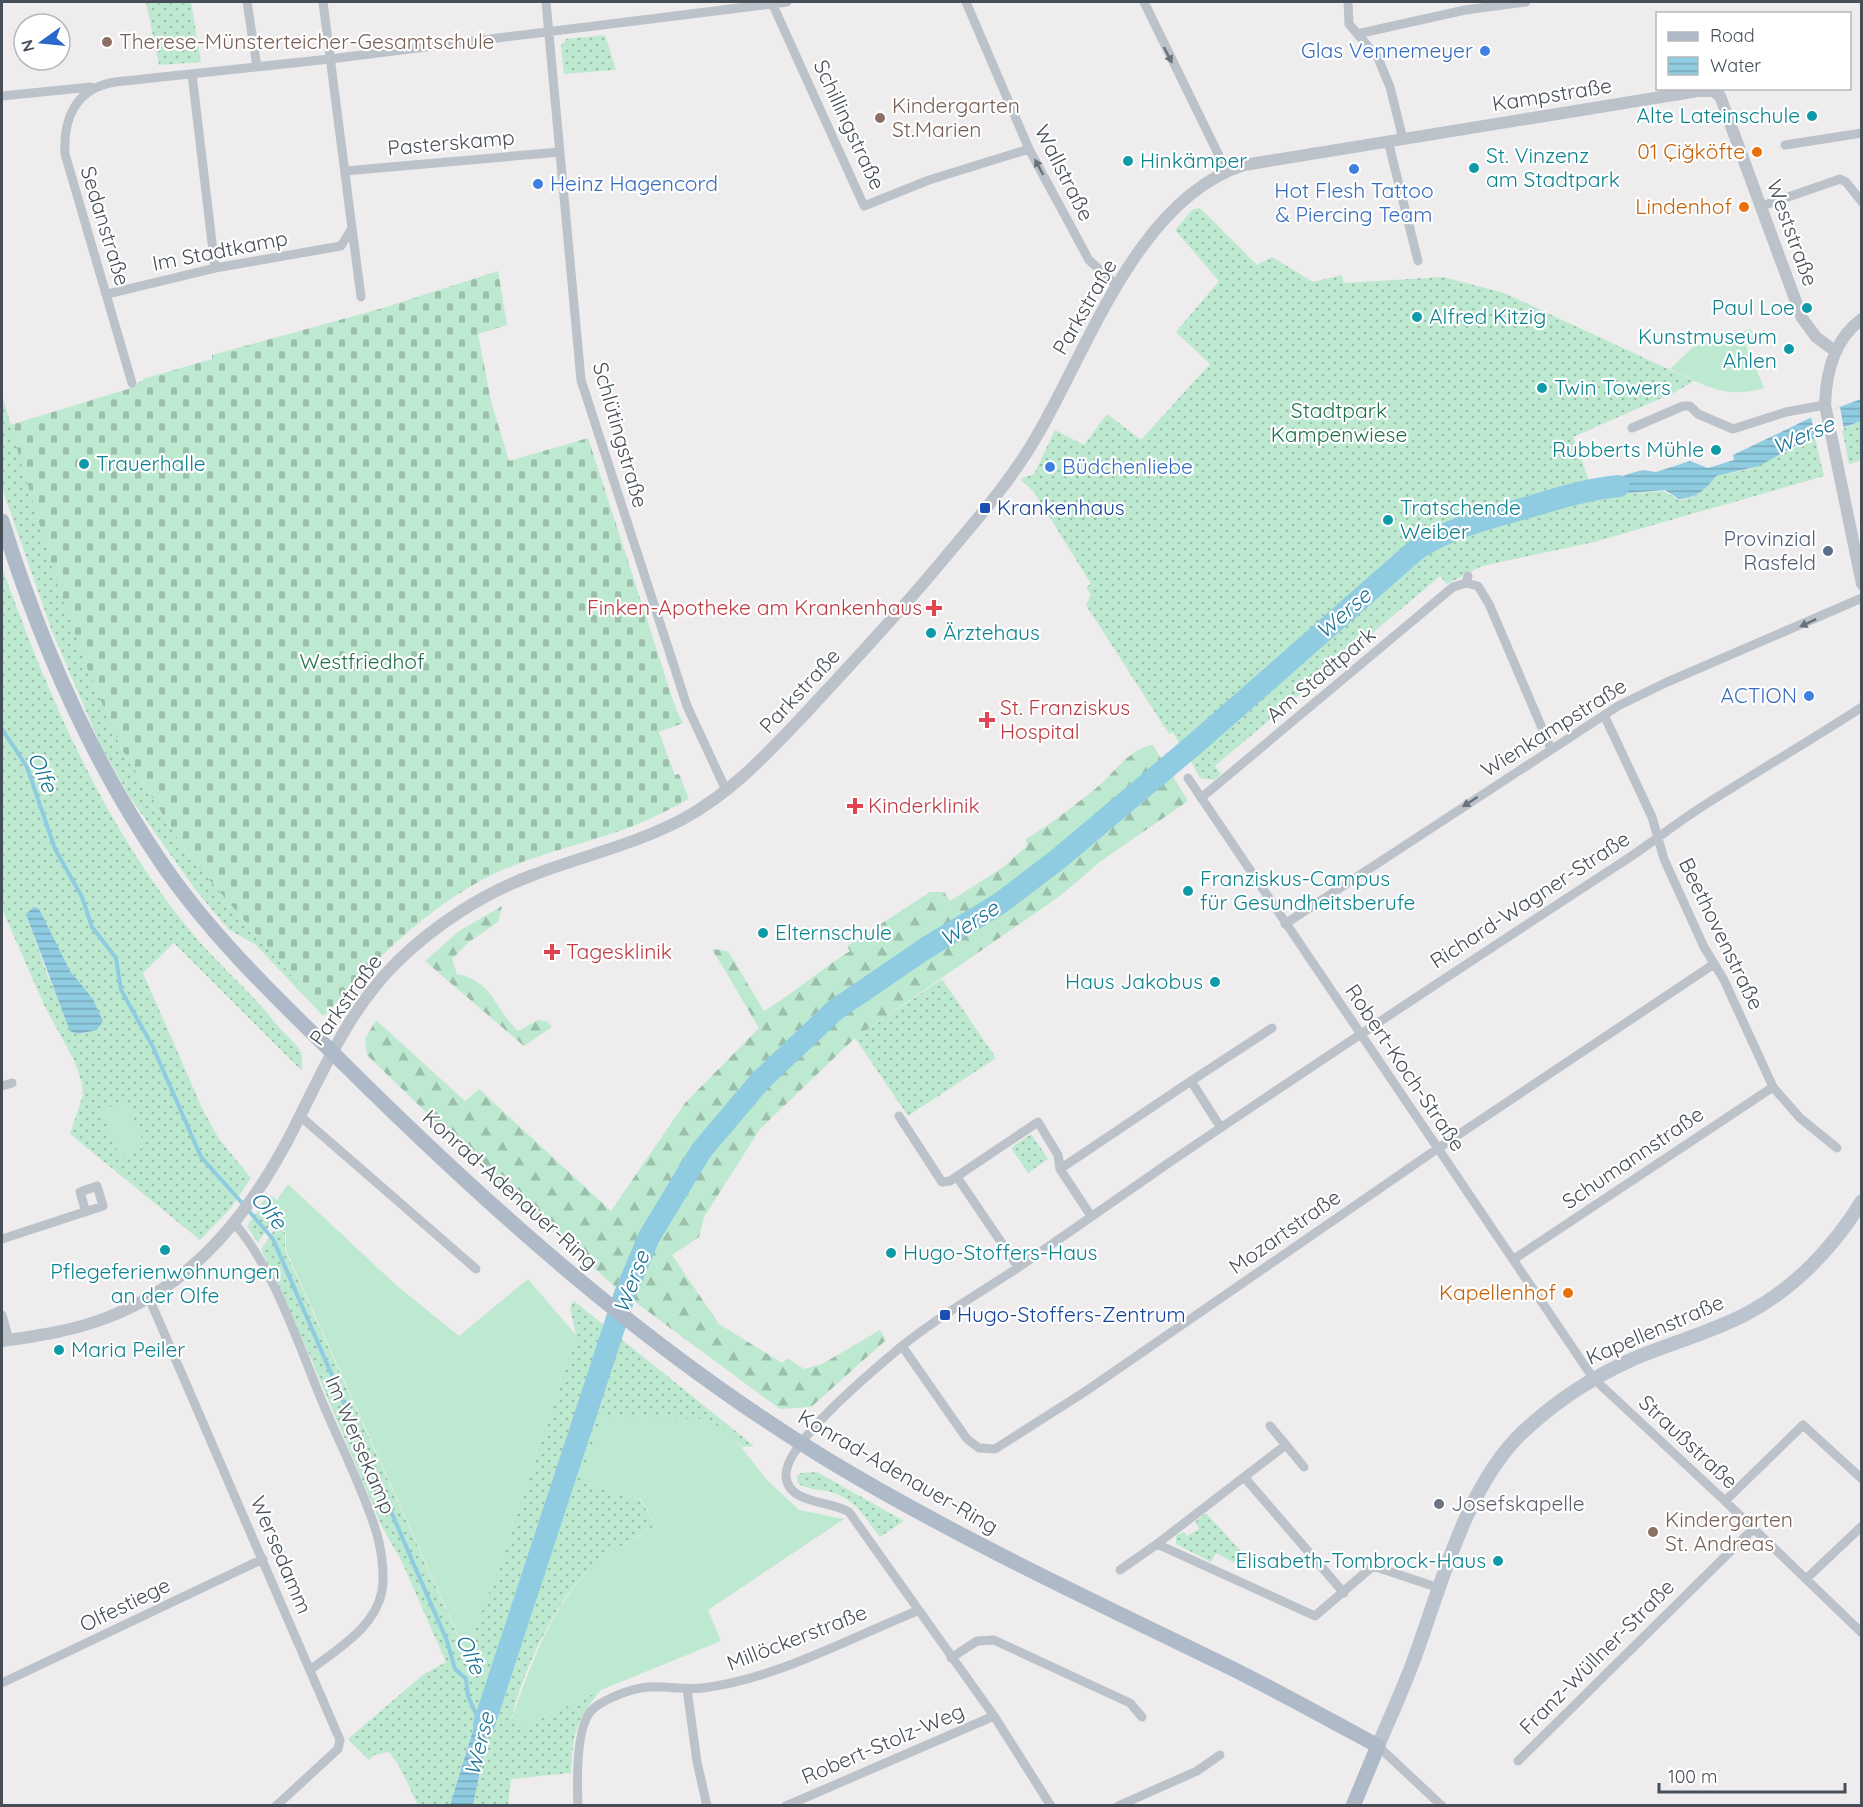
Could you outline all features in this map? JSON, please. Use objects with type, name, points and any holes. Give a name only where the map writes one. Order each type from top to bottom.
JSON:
[{"type":"main road","name":"Konrad-Adenauer-Ring","points":[[2,521],[31,607],[91,745],[138,826],[198,913],[331,1051],[457,1174],[599,1298],[705,1377],[802,1443],[953,1530],[1242,1674],[1378,1746]]},
{"type":"main road","name":"Kapellenstraße","points":[[1353,1806],[1476,1501],[1508,1449],[1541,1417],[1593,1378],[1635,1358],[1745,1314],[1767,1301],[1816,1262],[1840,1234],[1862,1201]]},
{"type":"street","points":[[247,2],[257,67]]},
{"type":"street","points":[[323,2],[361,297]]},
{"type":"street","name":"Schlütingstraße","points":[[546,2],[581,380],[687,706],[726,790]]},
{"type":"street","points":[[2,96],[330,59],[788,2]]},
{"type":"street","name":"Wallstraße","points":[[966,2],[1029,149],[1089,260],[1116,285]]},
{"type":"street","points":[[1144,2],[1226,170]]},
{"type":"street","points":[[1348,2],[1349,24],[1378,58],[1390,87],[1403,139]]},
{"type":"street","points":[[1357,34],[1465,9],[1526,2]]},
{"type":"street","name":"Schillingstraße","points":[[772,3],[864,206],[928,180],[1029,149]]},
{"type":"street","points":[[192,74],[215,268]]},
{"type":"street","name":"Sedanstraße","points":[[94,87],[75,105],[69,115],[64,137],[70,173],[132,383]]},
{"type":"street","name":"Kampstraße","points":[[1226,170],[1244,165],[1698,91],[1713,91],[1720,96]]},
{"type":"street","name":"Weststraße","points":[[1720,96],[1802,318],[1816,337],[1835,351]]},
{"type":"street","points":[[1785,146],[1862,133]]},
{"type":"street","points":[[1388,141],[1418,261]]},
{"type":"street","name":"Pasterskamp","points":[[345,171],[560,152]]},
{"type":"street","name":"Parkstraße","points":[[5,1340],[60,1333],[108,1318],[149,1298],[197,1262],[247,1208],[266,1182],[331,1051],[370,994],[399,960],[455,915],[528,876],[655,833],[694,813],[756,766],[840,678],[943,560],[1005,484],[1039,433],[1116,285],[1168,213],[1226,170]]},
{"type":"street","points":[[1762,206],[1840,179],[1846,182],[1862,202]]},
{"type":"street","name":"Im Stadtkamp","points":[[107,294],[215,268],[341,246],[352,228]]},
{"type":"street","points":[[1862,319],[1835,351],[1828,378],[1826,408],[1862,584]]},
{"type":"street","points":[[1632,428],[1683,406],[1690,406],[1698,414],[1733,429],[1786,412],[1826,408]]},
{"type":"street","name":"Am Stadtpark","points":[[1201,798],[1453,587],[1467,580],[1478,586],[1489,604],[1551,749]]},
{"type":"street","name":"Wienkampstraße","points":[[1286,924],[1604,715],[1665,683],[1862,598]]},
{"type":"street","name":"Richard-Wagner-Straße","points":[[802,1443],[830,1411],[902,1346],[1360,1032],[1637,852],[1658,836],[1862,707]]},
{"type":"street","name":"Beethovenstraße","points":[[1604,715],[1658,836],[1664,859],[1714,964],[1724,980],[1773,1087],[1800,1118],[1837,1148]]},
{"type":"street","name":"Robert-Koch-Straße","points":[[1188,778],[1593,1378]]},
{"type":"street","name":"Mozartstraße","points":[[902,1346],[967,1439],[979,1448],[995,1449],[1086,1391],[1437,1149],[1714,964]]},
{"type":"street","points":[[1060,1169],[1272,1028]]},
{"type":"street","points":[[1191,1082],[1221,1128]]},
{"type":"street","points":[[2,1086],[12,1083]]},
{"type":"street","name":"Schumannstraße","points":[[1514,1259],[1773,1087]]},
{"type":"street","points":[[300,1116],[476,1269]]},
{"type":"street","points":[[899,1116],[940,1180],[948,1182],[1038,1122],[1058,1155],[1060,1169],[1091,1216]]},
{"type":"street","points":[[957,1177],[1018,1268]]},
{"type":"street","points":[[2,1239],[86,1212]]},
{"type":"street","name":"Im Wersekamp","points":[[234,1223],[257,1252],[376,1529],[382,1567],[382,1591],[376,1611],[358,1632],[310,1670]]},
{"type":"street","name":"Wersedamm","points":[[149,1298],[340,1740],[339,1749],[276,1806]]},
{"type":"street","points":[[2,1315],[5,1340]]},
{"type":"street","name":"Straußstraße","points":[[1593,1378],[1862,1633]]},
{"type":"street","points":[[1725,1501],[1803,1425],[1862,1479]]},
{"type":"street","points":[[1270,1426],[1304,1467]]},
{"type":"street","points":[[802,1443],[788,1464],[786,1476],[790,1488],[799,1496],[831,1503],[849,1512],[994,1716],[1051,1806]]},
{"type":"street","points":[[1120,1570],[1286,1445]]},
{"type":"street","points":[[1244,1477],[1344,1593]]},
{"type":"street","points":[[1806,1579],[1862,1526]]},
{"type":"street","name":"Franz-Wüllner-Straße","points":[[1518,1761],[1753,1529]]},
{"type":"street","points":[[1156,1544],[1315,1616],[1373,1566],[1439,1588]]},
{"type":"street","name":"Olfestiege","points":[[3,1679],[263,1559]]},
{"type":"street","name":"Millöckerstraße","points":[[578,1806],[578,1769],[582,1730],[592,1709],[615,1697],[647,1687],[687,1689],[746,1681],[918,1611]]},
{"type":"street","points":[[951,1658],[977,1641],[994,1640],[1130,1703],[1142,1717]]},
{"type":"street","points":[[687,1689],[696,1762],[707,1806]]},
{"type":"street","name":"Robert-Stolz-Weg","points":[[786,1806],[994,1716]]},
{"type":"street","points":[[1378,1746],[1442,1806]]},
{"type":"street","points":[[1118,1806],[1197,1771],[1220,1755]]},
{"type":"green space","points":[[146,2],[191,2],[201,62],[159,65]]},
{"type":"green space","points":[[605,35],[616,70],[564,74],[561,46],[566,39]]},
{"type":"green space","name":"Stadtpark Kampenwiese","points":[[1200,208],[1257,265],[1272,257],[1313,282],[1342,275],[1344,283],[1443,277],[1504,293],[1694,381],[1673,393],[1573,437],[1590,483],[1477,514],[1413,543],[1181,745],[1172,732],[1169,734],[1086,605],[1091,595],[1086,587],[1091,584],[1034,492],[1020,479],[1034,474],[1055,430],[1084,445],[1107,414],[1141,440],[1210,364],[1176,332],[1219,281],[1175,230],[1192,210]]},
{"type":"green space","name":"Westfriedhof","points":[[498,271],[507,325],[478,334],[491,401],[509,461],[588,438],[676,709],[683,723],[659,732],[675,775],[679,774],[689,799],[631,827],[530,859],[473,885],[427,916],[406,934],[327,1013],[311,998],[188,855],[120,746],[88,670],[58,586],[10,425],[128,389],[146,378],[212,359],[212,355],[383,308]]},
{"type":"green space","points":[[1751,329],[1755,342],[1746,345],[1764,388],[1738,392],[1716,389],[1670,369],[1693,347]]},
{"type":"green space","points":[[2,395],[54,572],[120,746],[188,855],[311,998],[327,1013],[323,1016],[256,945],[228,929],[195,889],[131,799],[100,744],[52,631],[2,488]]},
{"type":"green space","points":[[1861,421],[1861,460],[1849,464],[1842,429]]},
{"type":"green space","points":[[1815,438],[1824,476],[1594,542],[1482,566],[1447,584],[1440,576],[1215,766],[1221,774],[1214,780],[1200,778],[1188,756],[1421,555],[1439,543],[1478,528],[1594,496],[1664,491],[1679,500],[1685,499],[1709,486],[1716,476],[1750,469]]},
{"type":"green space","points":[[2,567],[60,714],[108,809],[135,854],[197,939],[297,1046],[301,1054],[302,1071],[174,943],[143,973],[201,1106],[219,1139],[251,1178],[230,1209],[200,1240],[70,1134],[83,1095],[82,1083],[74,1060],[45,1007],[2,909]],"holes":[[[27,917],[50,935],[70,971],[93,999],[103,1021],[97,1030],[78,1034],[48,977]]]},
{"type":"green space","points":[[1153,745],[1162,760],[1054,857],[997,900],[923,944],[833,1005],[756,1077],[697,1148],[662,1201],[620,1291],[507,1191],[367,1055],[365,1039],[376,1020],[465,1101],[479,1089],[611,1211],[685,1103],[759,1028],[712,949],[728,951],[764,1011],[850,951],[847,946],[930,892],[944,892],[950,901],[1002,868],[1027,846],[1026,839],[1094,790],[1136,751]]},
{"type":"green space","points":[[1171,773],[1188,801],[1101,861],[1060,896],[855,1038],[760,1129],[704,1217],[699,1237],[672,1255],[719,1324],[782,1363],[787,1358],[804,1369],[822,1364],[880,1330],[886,1340],[811,1407],[780,1409],[631,1299],[654,1239],[672,1205],[707,1152],[765,1083],[839,1014],[1002,906],[1061,863]]},
{"type":"green space","points":[[502,906],[498,922],[469,942],[452,959],[457,974],[479,983],[486,989],[518,1031],[538,1020],[547,1021],[552,1027],[524,1046],[425,961],[459,931]]},
{"type":"green space","points":[[942,979],[996,1058],[908,1116],[855,1038]]},
{"type":"green space","points":[[127,1101],[145,1147],[120,1157],[102,1110]]},
{"type":"green space","points":[[1031,1134],[1048,1159],[1028,1173],[1011,1148]]},
{"type":"green space","points":[[288,1184],[396,1285],[459,1336],[528,1279],[576,1335],[496,1575],[466,1653],[286,1250],[286,1232],[257,1209],[269,1194],[277,1200]]},
{"type":"green space","points":[[258,1211],[271,1223],[258,1243],[247,1226]]},
{"type":"green space","points":[[276,1228],[285,1232],[285,1250],[465,1652],[496,1575],[576,1335],[570,1308],[574,1301],[754,1446],[742,1447],[734,1438],[580,1481],[640,1500],[656,1525],[612,1552],[588,1571],[563,1602],[540,1641],[523,1682],[511,1720],[518,1729],[601,1690],[586,1710],[577,1728],[571,1773],[511,1779],[508,1805],[473,1805],[490,1723],[491,1697],[474,1727],[450,1805],[418,1805],[398,1764],[389,1752],[374,1755],[369,1760],[348,1739],[424,1674],[446,1662],[401,1560],[382,1527],[309,1354],[261,1249]]},
{"type":"green space","points":[[601,1417],[708,1419],[734,1438],[767,1480],[799,1510],[844,1519],[708,1610],[721,1641],[601,1690],[518,1729],[511,1720],[525,1681],[561,1605],[594,1565],[656,1525],[641,1500],[580,1481]]},
{"type":"green space","points":[[817,1472],[904,1521],[880,1537],[861,1512],[844,1497],[832,1492],[805,1487],[797,1482],[797,1476],[801,1473]]},
{"type":"green space","points":[[1206,1513],[1252,1563],[1246,1569],[1216,1553],[1211,1562],[1176,1544],[1176,1536],[1183,1532],[1187,1536],[1199,1529],[1195,1522]]},
{"type":"water","points":[[1861,399],[1861,421],[1799,444],[1759,466],[1716,476],[1708,486],[1691,497],[1679,499],[1665,490],[1629,493],[1590,489],[1643,470],[1656,472],[1690,461],[1708,468],[1734,460],[1733,455],[1810,418]]},
{"type":"water","points":[[34,907],[39,909],[70,971],[93,999],[103,1021],[97,1030],[78,1034],[70,1031],[27,917],[27,913]]},
{"type":"water","points":[[491,1696],[490,1723],[473,1805],[450,1805],[474,1727]]},
{"type":"pier","points":[[1840,407],[1844,430],[1816,440],[1811,417]]},
{"type":"waterway","name":"Werse","points":[[484,1724],[625,1294],[649,1237],[701,1151],[760,1081],[835,1010],[926,948],[999,904],[1057,860],[1196,743],[1417,549],[1443,535],[1485,519],[1574,494],[1619,486]]},
{"type":"waterway","name":"Olfe","points":[[2,729],[27,767],[55,849],[82,897],[92,927],[116,958],[121,990],[153,1047],[201,1157],[243,1204]]},
{"type":"waterway","name":"Olfe","points":[[248,1210],[273,1239],[447,1641],[455,1669],[466,1679],[468,1696],[479,1721]]},
{"type":"place","name":"Therese-Münsterteicher-Gesamtschule","points":[[107,42]]},
{"type":"place","name":"Glas Vennemeyer","points":[[1485,51]]},
{"type":"place","name":"Alte Lateinschule","points":[[1812,116]]},
{"type":"place","name":"Kindergarten St.Marien","points":[[880,118]]},
{"type":"place","name":"01 Çiğköfte","points":[[1757,152]]},
{"type":"place","name":"Hinkämper","points":[[1128,161]]},
{"type":"place","name":"St. Vinzenz am Stadtpark","points":[[1474,168]]},
{"type":"place","name":"Hot Flesh Tattoo & Piercing Team","points":[[1354,169]]},
{"type":"place","name":"Heinz Hagencord","points":[[538,184]]},
{"type":"place","name":"Lindenhof","points":[[1744,207]]},
{"type":"place","name":"Paul Loe","points":[[1807,308]]},
{"type":"place","name":"Alfred Kitzig","points":[[1417,317]]},
{"type":"place","name":"Kunstmuseum Ahlen","points":[[1789,349]]},
{"type":"place","name":"Twin Towers","points":[[1542,388]]},
{"type":"place","name":"Rubberts Mühle","points":[[1716,450]]},
{"type":"place","name":"Trauerhalle","points":[[84,464]]},
{"type":"place","name":"Büdchenliebe","points":[[1050,467]]},
{"type":"place","name":"Krankenhaus","points":[[985,508]]},
{"type":"place","name":"Tratschende Weiber","points":[[1388,520]]},
{"type":"place","name":"Provinzial Rasfeld","points":[[1828,551]]},
{"type":"place","name":"Finken-Apotheke am Krankenhaus","points":[[934,608]]},
{"type":"place","name":"Ärztehaus","points":[[931,633]]},
{"type":"place","name":"ACTION","points":[[1809,696]]},
{"type":"place","name":"St. Franziskus Hospital","points":[[987,720]]},
{"type":"place","name":"Kinderklinik","points":[[855,806]]},
{"type":"place","name":"Franziskus-Campus für Gesundheitsberufe","points":[[1188,891]]},
{"type":"place","name":"Elternschule","points":[[763,933]]},
{"type":"place","name":"Tagesklinik","points":[[552,952]]},
{"type":"place","name":"Haus Jakobus","points":[[1215,982]]},
{"type":"place","name":"Pflegeferienwohnungen an der Olfe","points":[[165,1250]]},
{"type":"place","name":"Hugo-Stoffers-Haus","points":[[891,1253]]},
{"type":"place","name":"Kapellenhof","points":[[1568,1293]]},
{"type":"place","name":"Hugo-Stoffers-Zentrum","points":[[945,1315]]},
{"type":"place","name":"Maria Peiler","points":[[59,1350]]},
{"type":"place","name":"Josefskapelle","points":[[1439,1504]]},
{"type":"place","name":"Kindergarten St. Andreas","points":[[1653,1532]]},
{"type":"place","name":"Elisabeth-Tombrock-Haus","points":[[1498,1561]]}]
